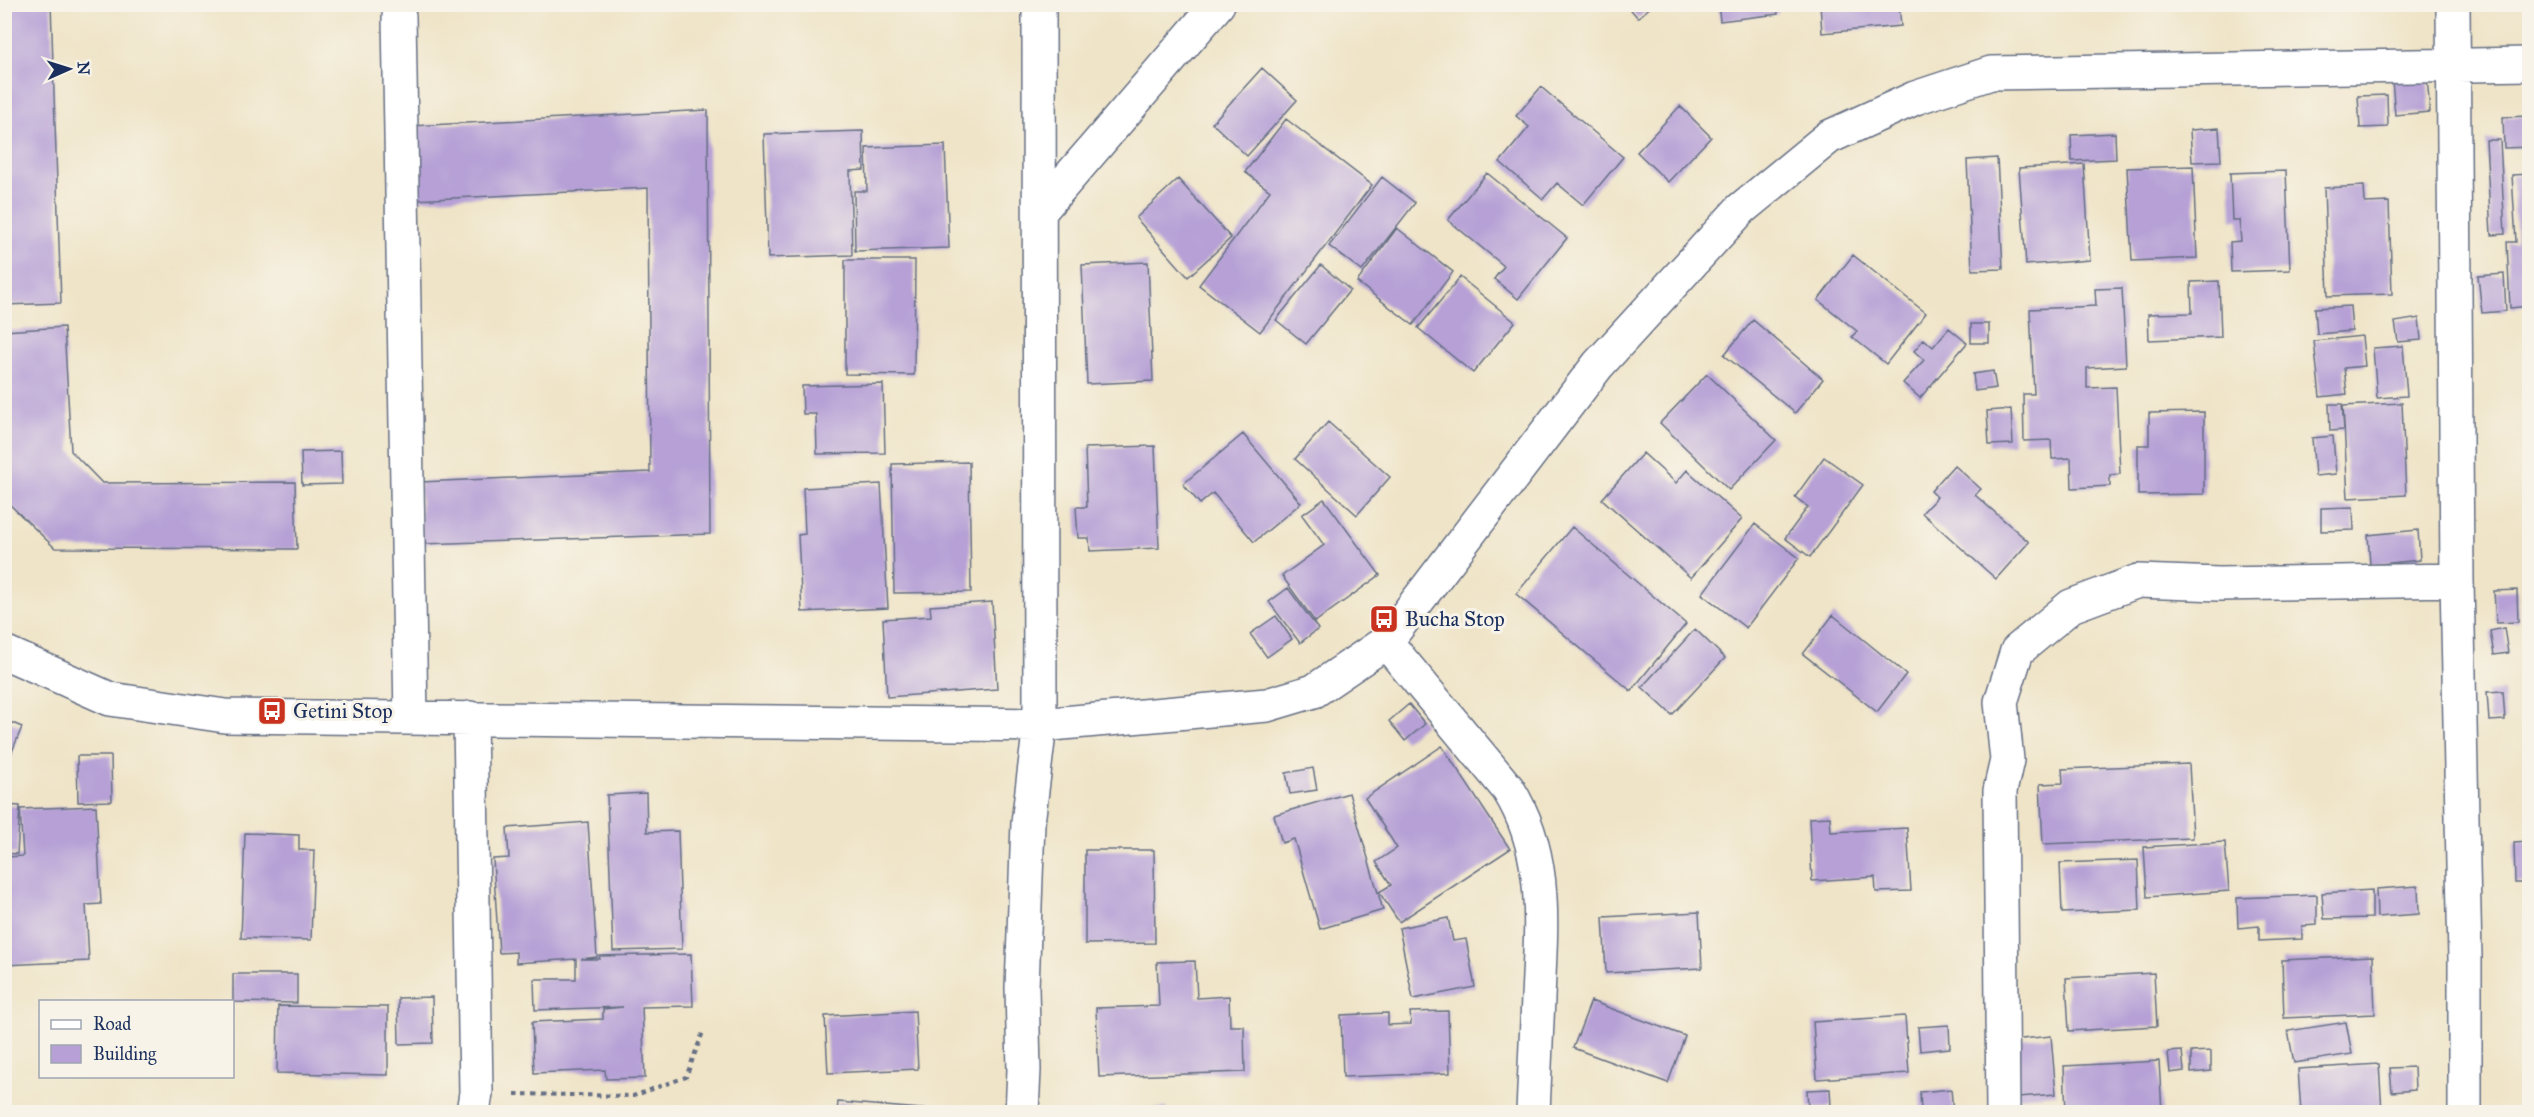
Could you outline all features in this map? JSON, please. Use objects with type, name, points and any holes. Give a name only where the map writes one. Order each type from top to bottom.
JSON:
[{"type":"street","points":[[1022,1113],[1024,1070],[1022,988],[1028,835],[1040,724],[1039,4]]},
{"type":"street","points":[[1041,210],[1218,4]]},
{"type":"street","points":[[2453,4],[2457,580],[2465,947],[2465,1113]]},
{"type":"street","points":[[399,16],[411,718]]},
{"type":"street","points":[[4,652],[110,699],[225,716],[1040,724],[1267,705],[1314,691],[1386,642],[1598,365],[1741,209],[1829,137],[1915,98],[1991,73],[2529,64]]},
{"type":"street","points":[[2003,1113],[2000,791],[2007,760],[2001,702],[2018,651],[2071,606],[2138,581],[2219,584],[2457,580]]},
{"type":"street","points":[[1386,642],[1508,789],[1522,811],[1534,853],[1542,906],[1533,1113]]},
{"type":"street","points":[[470,718],[474,1103]]},
{"type":"path","points":[[474,1103],[633,1096],[686,1077],[703,1032]]},
{"type":"building","points":[[4,4],[51,4],[61,303],[4,305]]},
{"type":"building","points":[[1626,4],[1654,4],[1638,18]]},
{"type":"building","points":[[1718,4],[1777,4],[1778,14],[1720,21]]},
{"type":"building","points":[[1820,4],[1899,4],[1901,26],[1822,33]]},
{"type":"building","points":[[1262,68],[1297,100],[1247,156],[1212,123]]},
{"type":"building","points":[[2427,77],[2430,112],[2395,115],[2392,80]]},
{"type":"building","points":[[1541,87],[1623,157],[1583,205],[1557,183],[1543,199],[1500,162],[1529,127],[1516,116]]},
{"type":"building","points":[[2387,95],[2388,127],[2360,128],[2358,96]]},
{"type":"building","points":[[1680,106],[1711,137],[1668,182],[1637,152]]},
{"type":"building","points":[[708,110],[710,534],[422,544],[420,482],[650,472],[648,188],[414,200],[412,126]]},
{"type":"building","points":[[2530,116],[2530,147],[2504,148],[2503,117]]},
{"type":"building","points":[[1286,119],[1372,185],[1260,332],[1199,285],[1270,191],[1245,172]]},
{"type":"building","points":[[2219,128],[2221,161],[2192,162],[2190,130]]},
{"type":"building","points":[[863,131],[864,170],[850,171],[852,255],[768,258],[764,134]]},
{"type":"building","points":[[2115,133],[2116,159],[2072,161],[2071,135]]},
{"type":"building","points":[[2486,140],[2500,140],[2505,234],[2491,235]]},
{"type":"building","points":[[945,145],[949,248],[855,251],[854,191],[867,191],[866,148]]},
{"type":"building","points":[[1997,158],[2003,269],[1972,270],[1967,160]]},
{"type":"building","points":[[2084,164],[2090,260],[2026,265],[2019,168]]},
{"type":"building","points":[[2193,166],[2197,258],[2132,261],[2127,168]]},
{"type":"building","points":[[2286,171],[2290,270],[2231,272],[2230,242],[2241,241],[2239,220],[2232,220],[2230,173]]},
{"type":"building","points":[[1487,173],[1567,238],[1518,299],[1494,279],[1504,266],[1448,220]]},
{"type":"building","points":[[2530,174],[2530,306],[2510,308],[2507,242],[2516,242],[2512,175]]},
{"type":"building","points":[[1382,177],[1415,203],[1362,271],[1329,246]]},
{"type":"building","points":[[1178,179],[1231,238],[1188,277],[1136,218]]},
{"type":"building","points":[[2364,186],[2365,203],[2389,202],[2392,294],[2328,296],[2324,188]]},
{"type":"building","points":[[1397,228],[1453,272],[1413,325],[1357,282]]},
{"type":"building","points":[[1853,255],[1926,313],[1886,364],[1852,337],[1857,331],[1818,300]]},
{"type":"building","points":[[845,260],[915,260],[914,375],[845,374]]},
{"type":"building","points":[[1148,262],[1153,381],[1087,384],[1082,265]]},
{"type":"building","points":[[1321,265],[1350,290],[1306,344],[1276,320]]},
{"type":"building","points":[[2504,274],[2506,311],[2482,313],[2478,276]]},
{"type":"building","points":[[1460,277],[1515,322],[1473,373],[1418,328]]},
{"type":"building","points":[[2219,281],[2221,337],[2149,340],[2148,314],[2192,313],[2191,282]]},
{"type":"building","points":[[2122,288],[2126,366],[2087,368],[2087,388],[2116,387],[2120,474],[2110,475],[2110,486],[2072,488],[2071,458],[2052,459],[2051,440],[2024,441],[2023,394],[2034,394],[2030,309],[2096,306],[2095,289]]},
{"type":"building","points":[[2350,306],[2352,331],[2317,334],[2315,308]]},
{"type":"building","points":[[2419,318],[2421,340],[2398,342],[2395,322]]},
{"type":"building","points":[[1753,320],[1823,379],[1795,413],[1724,355]]},
{"type":"building","points":[[1971,324],[1989,324],[1989,343],[1971,343]]},
{"type":"building","points":[[64,327],[71,451],[102,483],[295,482],[297,549],[55,548],[4,499],[4,331]]},
{"type":"building","points":[[1949,328],[1967,343],[1920,398],[1903,383],[1924,360],[1914,351],[1924,339],[1933,347]]},
{"type":"building","points":[[2362,336],[2365,366],[2344,368],[2347,394],[2320,397],[2314,341]]},
{"type":"building","points":[[2403,346],[2407,396],[2377,398],[2373,348]]},
{"type":"building","points":[[1993,371],[1996,388],[1975,391],[1973,374]]},
{"type":"building","points":[[1707,374],[1776,440],[1729,490],[1660,423]]},
{"type":"building","points":[[883,384],[885,453],[817,454],[816,414],[803,414],[802,386]]},
{"type":"building","points":[[2402,403],[2406,495],[2348,498],[2343,406]]},
{"type":"building","points":[[2329,404],[2342,404],[2344,430],[2330,431]]},
{"type":"building","points":[[2011,409],[2013,444],[1989,445],[1987,411]]},
{"type":"building","points":[[2204,412],[2204,494],[2138,495],[2138,445],[2149,445],[2149,413]]},
{"type":"building","points":[[1328,422],[1390,477],[1357,515],[1295,459]]},
{"type":"building","points":[[1243,434],[1301,503],[1254,542],[1213,493],[1200,504],[1183,484]]},
{"type":"building","points":[[2333,436],[2336,474],[2315,476],[2312,438]]},
{"type":"building","points":[[1155,446],[1159,548],[1090,551],[1089,538],[1078,538],[1076,507],[1087,507],[1085,448]]},
{"type":"building","points":[[341,451],[342,484],[302,485],[301,452]]},
{"type":"building","points":[[1643,453],[1676,483],[1687,470],[1742,519],[1691,578],[1602,499]]},
{"type":"building","points":[[2525,454],[2530,454],[2530,509],[2527,509]]},
{"type":"building","points":[[1824,457],[1863,485],[1810,557],[1785,538],[1808,507],[1795,497]]},
{"type":"building","points":[[969,462],[971,592],[894,593],[892,464]]},
{"type":"building","points":[[1954,465],[1981,489],[1975,495],[2029,542],[1996,579],[1922,513],[1937,497],[1931,491]]},
{"type":"building","points":[[881,484],[888,608],[802,612],[798,535],[805,534],[803,488]]},
{"type":"building","points":[[1324,499],[1380,575],[1315,622],[1282,576],[1324,545],[1302,515]]},
{"type":"building","points":[[2353,507],[2354,530],[2321,531],[2321,508]]},
{"type":"building","points":[[1755,524],[1799,558],[1746,628],[1702,594]]},
{"type":"building","points":[[1572,527],[1686,624],[1631,691],[1516,594]]},
{"type":"building","points":[[2418,530],[2420,560],[2370,565],[2368,535]]},
{"type":"building","points":[[1288,588],[1318,629],[1300,643],[1269,602]]},
{"type":"building","points":[[2517,590],[2518,622],[2496,623],[2494,591]]},
{"type":"building","points":[[992,602],[997,689],[887,697],[883,619],[931,616],[930,606]]},
{"type":"building","points":[[1833,615],[1906,674],[1877,712],[1803,654]]},
{"type":"building","points":[[1276,616],[1292,639],[1267,657],[1250,634]]},
{"type":"building","points":[[2504,628],[2508,653],[2494,655],[2490,631]]},
{"type":"building","points":[[1695,629],[1725,658],[1672,715],[1642,687]]},
{"type":"building","points":[[2503,691],[2505,720],[2489,721],[2487,692]]},
{"type":"building","points":[[1409,704],[1425,724],[1405,741],[1389,721]]},
{"type":"building","points":[[5,720],[22,727],[5,769]]},
{"type":"building","points":[[1442,746],[1510,849],[1399,922],[1379,892],[1391,885],[1376,862],[1397,848],[1365,798]]},
{"type":"building","points":[[77,756],[111,756],[112,801],[78,802]]},
{"type":"building","points":[[2189,764],[2193,838],[2043,844],[2040,784],[2063,783],[2062,769]]},
{"type":"building","points":[[1313,768],[1317,790],[1290,794],[1286,773]]},
{"type":"building","points":[[646,793],[647,832],[678,831],[682,949],[613,951],[607,795]]},
{"type":"building","points":[[1349,793],[1383,910],[1320,929],[1294,839],[1282,843],[1274,815]]},
{"type":"building","points":[[4,805],[20,806],[17,854],[4,853]]},
{"type":"building","points":[[96,806],[101,904],[86,905],[89,961],[4,965],[4,905],[7,905],[5,857],[23,856],[20,809]]},
{"type":"building","points":[[1830,817],[1831,832],[1907,828],[1911,891],[1876,892],[1875,877],[1812,881],[1809,818]]},
{"type":"building","points":[[588,822],[597,957],[581,959],[600,959],[599,956],[691,954],[693,1006],[642,1007],[645,1078],[606,1079],[605,1070],[534,1073],[532,1022],[603,1019],[603,1009],[623,1007],[535,1010],[534,979],[576,979],[576,959],[516,963],[516,952],[499,953],[493,859],[509,858],[507,828]]},
{"type":"building","points":[[245,833],[299,835],[299,850],[314,850],[311,940],[241,938]]},
{"type":"building","points":[[2530,841],[2530,883],[2515,883],[2514,842]]},
{"type":"building","points":[[2225,842],[2229,891],[2147,897],[2144,847]]},
{"type":"building","points":[[1085,850],[1154,850],[1155,943],[1085,944]]},
{"type":"building","points":[[2138,860],[2140,910],[2062,913],[2060,863]]},
{"type":"building","points":[[2418,886],[2419,914],[2377,917],[2376,889]]},
{"type":"building","points":[[2372,890],[2372,918],[2324,919],[2322,893]]},
{"type":"building","points":[[2317,895],[2317,925],[2302,926],[2302,939],[2259,941],[2259,926],[2238,928],[2237,898]]},
{"type":"building","points":[[1699,912],[1702,968],[1606,973],[1603,917]]},
{"type":"building","points":[[1448,918],[1453,941],[1466,939],[1475,987],[1413,999],[1399,928]]},
{"type":"building","points":[[2373,956],[2375,1014],[2284,1018],[2282,960]]},
{"type":"building","points":[[1195,961],[1197,998],[1229,996],[1230,1026],[1244,1026],[1245,1072],[1099,1077],[1096,1008],[1159,1006],[1157,962]]},
{"type":"building","points":[[2154,973],[2157,1026],[2069,1031],[2066,978]]},
{"type":"building","points":[[233,974],[297,974],[297,1003],[234,1002]]},
{"type":"building","points":[[432,997],[433,1043],[399,1044],[398,998]]},
{"type":"building","points":[[1591,1001],[1685,1036],[1668,1083],[1573,1048]]},
{"type":"building","points":[[278,1006],[388,1007],[388,1075],[277,1073]]},
{"type":"building","points":[[915,1011],[918,1069],[828,1073],[825,1016]]},
{"type":"building","points":[[1448,1011],[1450,1073],[1343,1077],[1341,1015],[1388,1013],[1388,1025],[1411,1024],[1410,1012]]},
{"type":"building","points":[[1905,1016],[1909,1073],[1817,1079],[1813,1022]]},
{"type":"building","points":[[2346,1022],[2352,1054],[2294,1063],[2288,1031]]},
{"type":"building","points":[[1949,1025],[1950,1048],[1920,1051],[1918,1027]]},
{"type":"building","points":[[2051,1036],[2056,1094],[2018,1097],[2012,1040]]},
{"type":"building","points":[[2182,1051],[2184,1071],[2170,1073],[2168,1052]]},
{"type":"building","points":[[2211,1051],[2211,1071],[2191,1073],[2191,1052]]},
{"type":"building","points":[[2159,1061],[2162,1112],[2066,1112],[2064,1066]]},
{"type":"building","points":[[2379,1064],[2382,1112],[2301,1112],[2298,1069]]},
{"type":"building","points":[[2414,1067],[2415,1090],[2392,1092],[2390,1068]]},
{"type":"building","points":[[1830,1089],[1831,1107],[1808,1108],[1807,1090]]},
{"type":"building","points":[[1951,1089],[1953,1112],[1921,1112],[1920,1092]]},
{"type":"building","points":[[838,1102],[944,1111],[944,1112],[837,1112]]},
{"type":"building","points":[[1166,1108],[1167,1112],[1113,1112],[1113,1110]]},
{"type":"place","name":"Bucha Stop","points":[[1384,619]]},
{"type":"place","name":"Getini Stop","points":[[272,711]]}]
